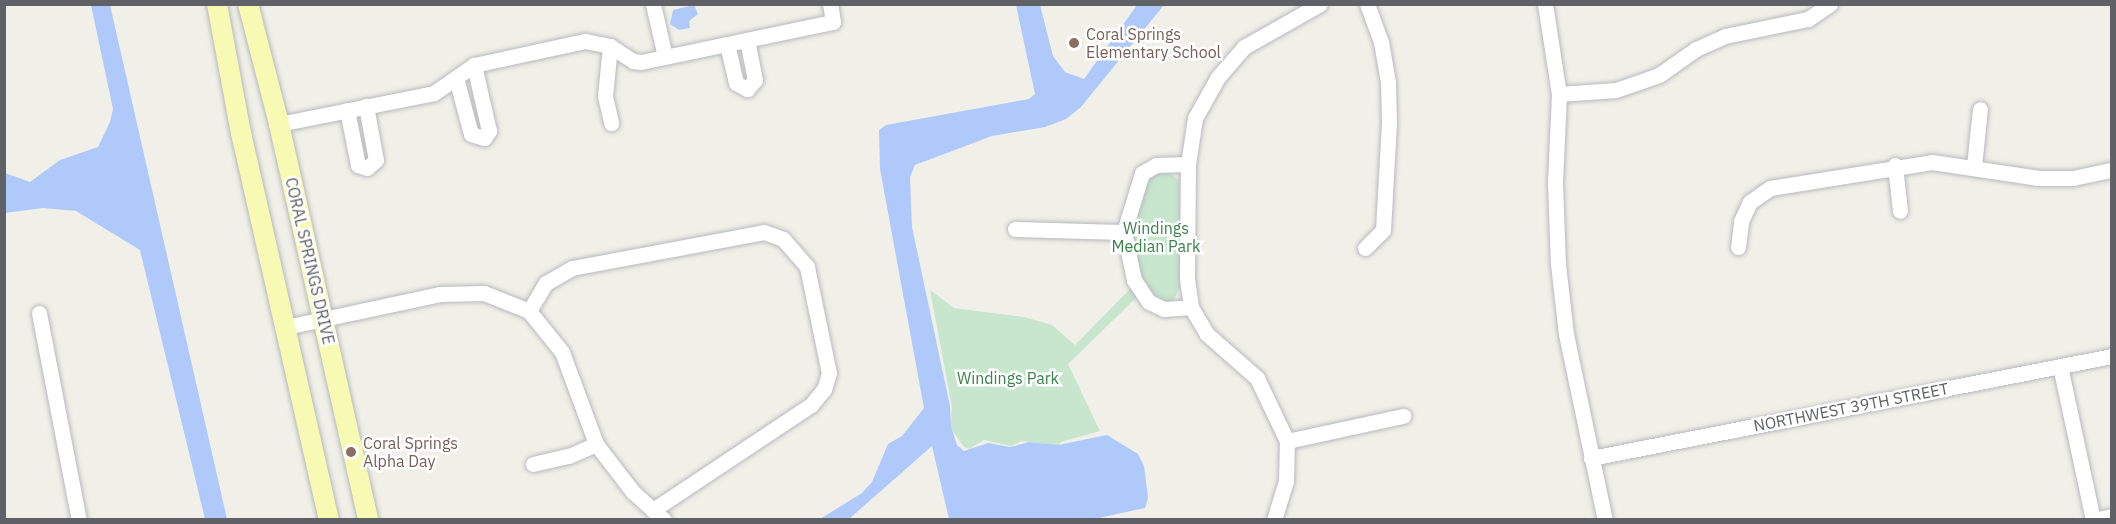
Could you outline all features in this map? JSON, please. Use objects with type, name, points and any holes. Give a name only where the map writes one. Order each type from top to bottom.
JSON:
[{"type":"main road","points":[[217,4],[243,143],[329,519]]},
{"type":"main road","name":"CORAL SPRINGS DRIVE","points":[[248,4],[279,124],[368,519]]},
{"type":"street","points":[[653,4],[665,57]]},
{"type":"street","points":[[279,124],[434,93],[474,65],[585,41],[610,46],[633,61],[665,57],[833,22],[830,4]]},
{"type":"street","points":[[1274,519],[1286,481],[1287,441],[1257,378],[1207,334],[1191,307],[1187,278],[1188,164],[1196,118],[1218,77],[1244,47],[1320,4]]},
{"type":"street","points":[[1365,248],[1383,230],[1389,123],[1381,42],[1367,4]]},
{"type":"street","points":[[1545,4],[1559,94],[1555,183],[1558,264],[1566,334],[1605,519]]},
{"type":"street","points":[[1559,94],[1616,90],[1659,75],[1696,49],[1725,36],[1808,19],[1830,4]]},
{"type":"street","points":[[727,44],[736,83],[747,89],[755,80],[747,40]]},
{"type":"street","points":[[610,46],[605,96],[611,123]]},
{"type":"street","points":[[456,78],[471,134],[484,138],[489,131],[474,65]]},
{"type":"street","points":[[347,110],[358,165],[367,168],[376,160],[366,106]]},
{"type":"street","points":[[1974,166],[1980,110]]},
{"type":"street","points":[[1738,247],[1741,220],[1750,202],[1770,188],[1895,165],[1932,162],[1974,166],[2039,178],[2073,178],[2112,170]]},
{"type":"street","points":[[1188,164],[1156,165],[1142,173],[1124,232],[1134,280],[1149,302],[1164,309],[1191,307]]},
{"type":"street","points":[[1895,165],[1900,211]]},
{"type":"street","points":[[1015,229],[1124,232]]},
{"type":"street","points":[[286,327],[440,294],[484,293],[529,311],[562,351],[596,444],[633,492],[658,515],[811,405],[824,389],[829,373],[807,267],[783,239],[765,232],[572,268],[546,283],[529,311]]},
{"type":"street","points":[[39,313],[79,519]]},
{"type":"street","name":"NORTHWEST 39TH STREET","points":[[1591,458],[2112,356]]},
{"type":"street","points":[[2060,366],[2094,519],[2112,516]]},
{"type":"street","points":[[1287,441],[1403,416]]},
{"type":"street","points":[[533,464],[569,456],[596,444]]},
{"type":"green space","name":"Windings Median Park","points":[[1167,171],[1179,180],[1181,286],[1174,300],[1166,303],[1151,293],[1141,275],[1132,229],[1145,181],[1155,172]]},
{"type":"green space","name":"Windings Park","points":[[1133,286],[1137,297],[1068,364],[1100,431],[1061,442],[1058,446],[1022,441],[1011,446],[984,440],[969,449],[964,447],[950,427],[952,407],[930,290],[954,308],[1024,317],[1052,325],[1075,345]]},
{"type":"water","points":[[91,5],[110,5],[227,519],[205,519],[140,250],[76,211],[43,208],[5,213],[5,173],[30,182],[60,160],[98,147],[110,122],[113,109]]},
{"type":"water","points":[[694,5],[698,14],[689,21],[690,28],[679,30],[670,24],[673,10]]},
{"type":"water","points":[[1016,5],[1040,5],[1053,56],[1065,72],[1084,79],[1137,5],[1164,5],[1081,107],[1066,119],[1045,127],[992,136],[915,165],[910,177],[912,227],[950,406],[951,426],[957,445],[964,451],[988,443],[1010,447],[1029,442],[1058,445],[1107,435],[1138,454],[1144,466],[1148,498],[1145,508],[1094,519],[949,519],[932,446],[849,519],[820,519],[862,493],[872,482],[888,444],[902,436],[924,408],[880,169],[879,130],[886,125],[1029,99],[1035,94]]},
{"type":"place","name":"Coral Springs Elementary School","points":[[1074,43]]},
{"type":"place","name":"Coral Springs Alpha Day","points":[[351,452]]}]
